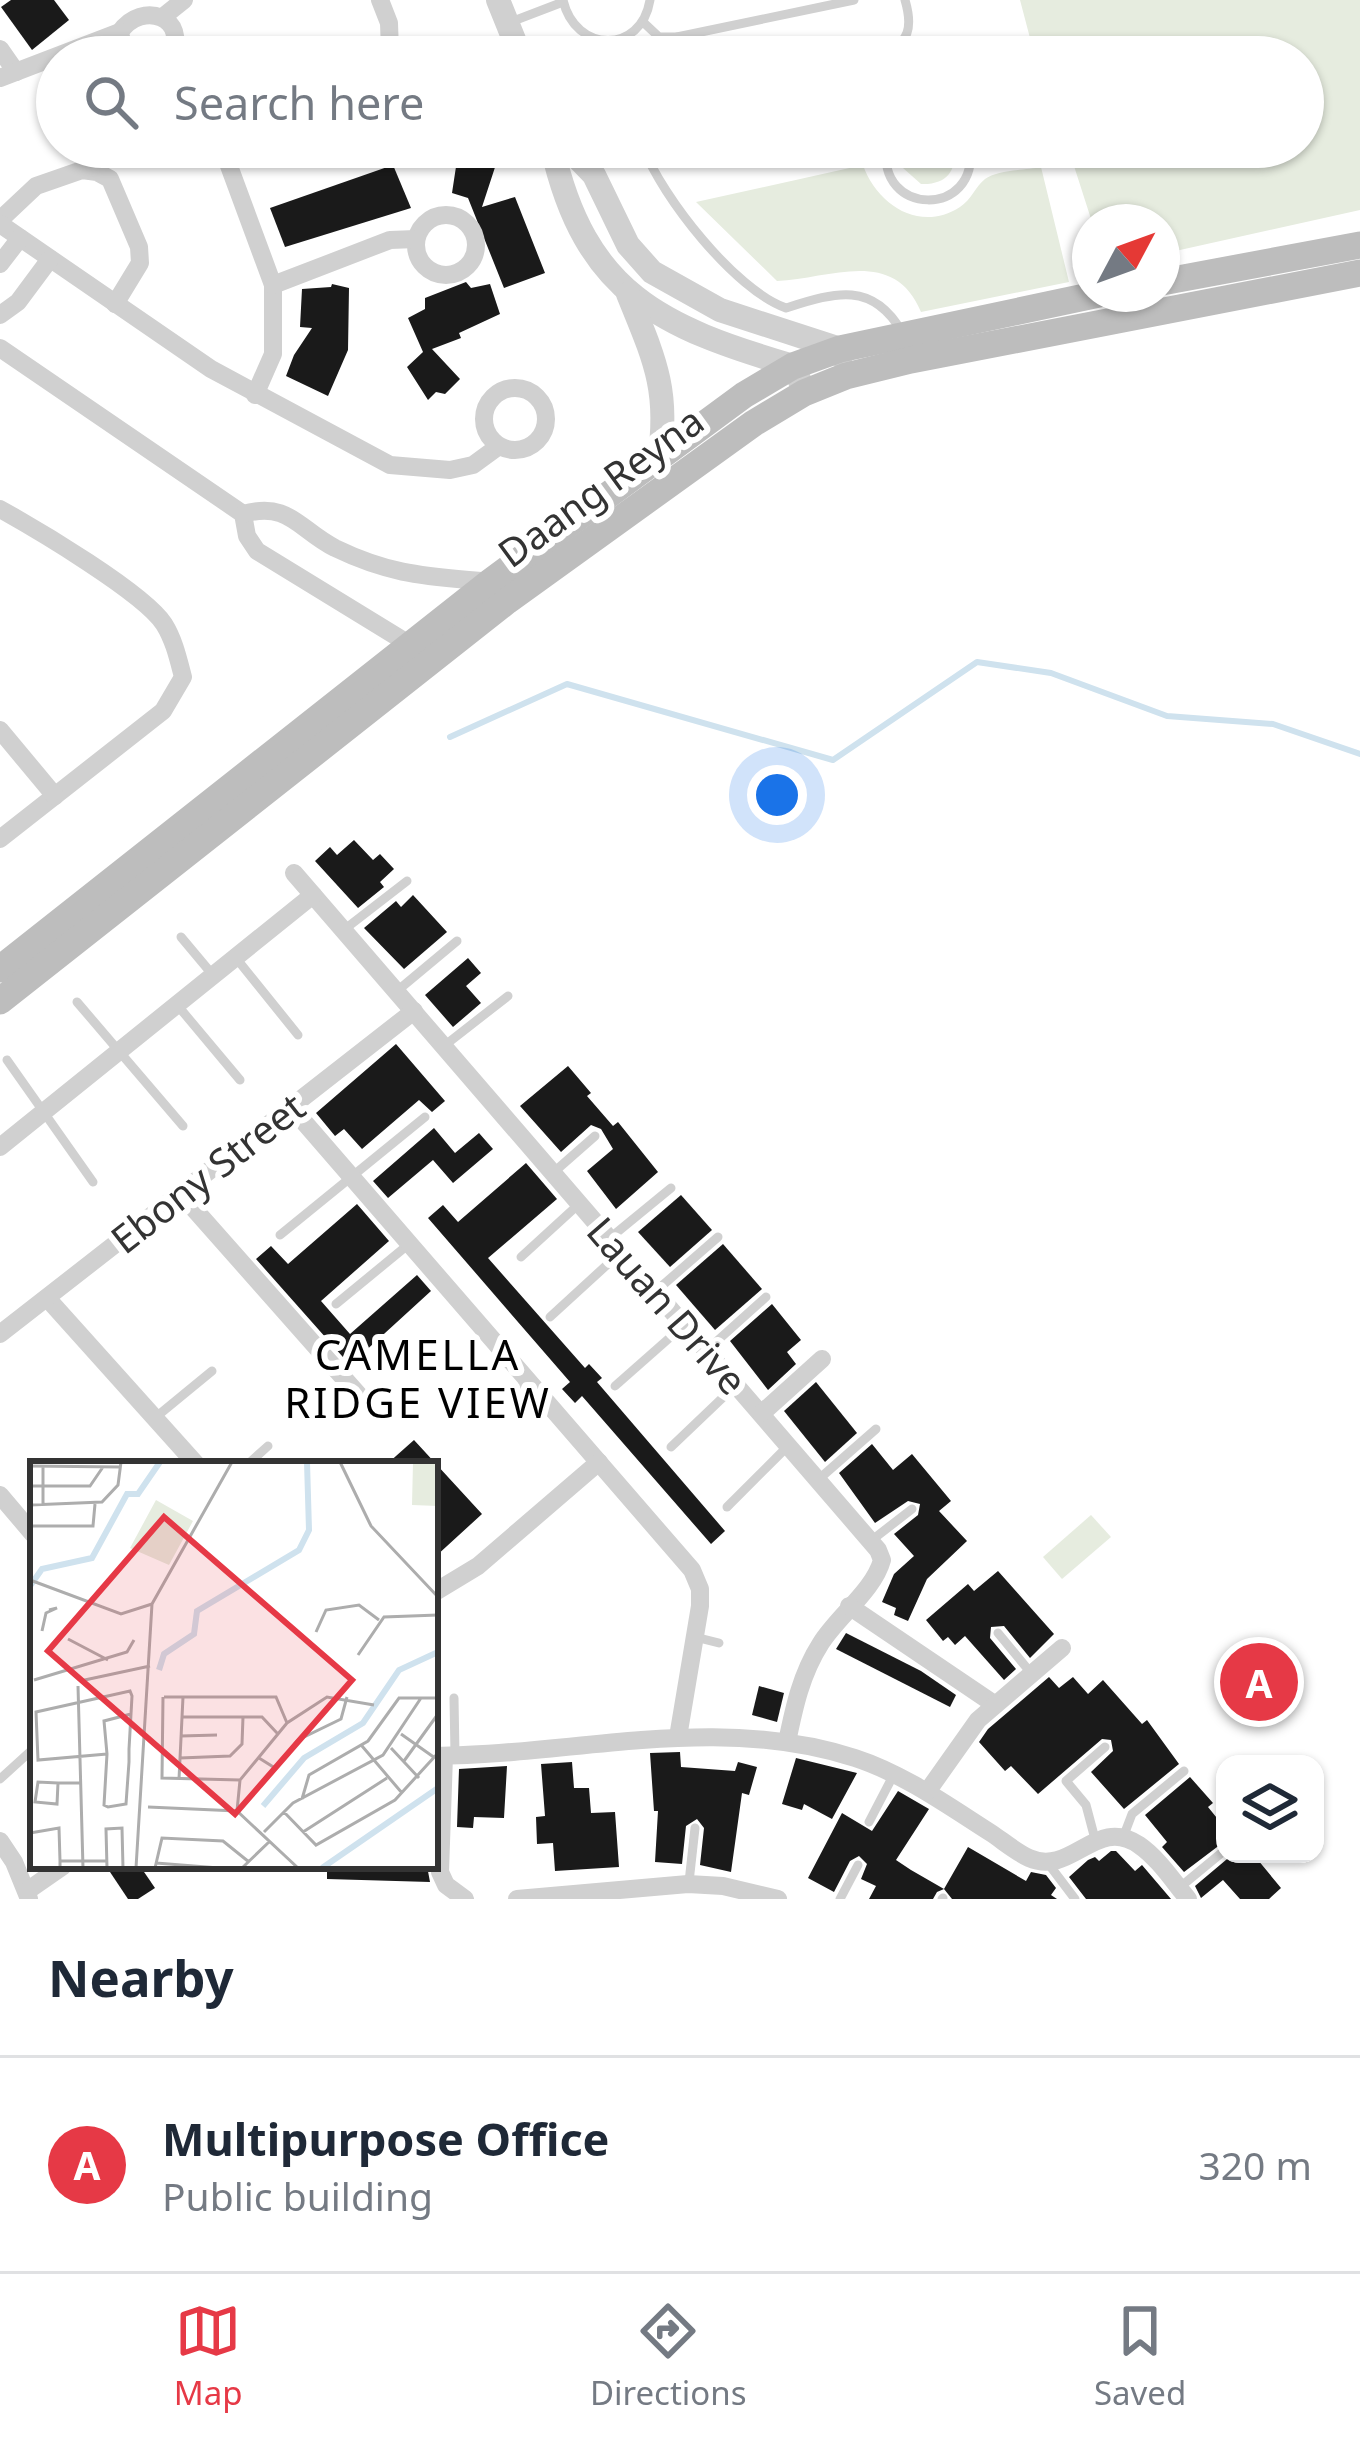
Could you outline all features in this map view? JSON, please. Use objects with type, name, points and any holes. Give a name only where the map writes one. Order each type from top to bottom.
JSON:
[{"type":"main road","points":[[1180,279],[1360,244]]},
{"type":"main road","name":"Daang Reyna","points":[[907,347],[1360,273]]},
{"type":"main road","name":"Daang Reyna","points":[[0,1001],[430,665],[499,591],[744,395],[843,363],[1072,301]]},
{"type":"main road","name":"Daang Reyna","points":[[0,969],[412,643],[754,423],[799,379]]},
{"type":"street","points":[[110,36],[120,32],[132,16],[184,0]]},
{"type":"street","points":[[380,0],[392,36]]},
{"type":"street","points":[[156,9],[177,36]]},
{"type":"street","points":[[120,32],[121,36]]},
{"type":"street","points":[[0,50],[8,75]]},
{"type":"street","points":[[230,168],[273,285],[273,354],[255,395]]},
{"type":"street","points":[[557,168],[562,191],[587,238],[627,292],[659,376],[666,416],[658,460]]},
{"type":"street","points":[[587,168],[628,245],[652,272],[720,310],[843,363]]},
{"type":"street","points":[[115,304],[140,263],[139,247],[110,179],[82,170],[36,186],[0,222],[115,304],[255,395],[390,465],[450,470],[473,465],[499,446]]},
{"type":"street","points":[[0,264],[20,238]]},
{"type":"street","points":[[273,285],[390,240],[416,238]]},
{"type":"street","points":[[0,315],[19,302],[50,259]]},
{"type":"street","points":[[627,292],[655,313],[710,341],[799,379]]},
{"type":"street","points":[[0,348],[243,514],[247,536],[257,551],[305,584],[412,643],[430,665]]},
{"type":"street","points":[[243,514],[265,508],[283,512],[332,547],[400,575],[499,591]]},
{"type":"street","points":[[0,509],[34,528],[161,620],[175,646],[183,677],[163,710],[0,839]]},
{"type":"street","points":[[0,730],[56,796]]},
{"type":"street","name":"Lauan Drive","points":[[294,873],[872,1540]]},
{"type":"street","points":[[0,1147],[313,895]]},
{"type":"street","name":"Ebony Street","points":[[0,1334],[414,1011]]},
{"type":"street","points":[[291,1107],[692,1570],[700,1589],[678,1737]]},
{"type":"street","points":[[180,1193],[364,1401]]},
{"type":"street","points":[[47,1298],[193,1461]]},
{"type":"street","points":[[762,1413],[822,1359]]},
{"type":"street","points":[[438,1590],[478,1566],[599,1462]]},
{"type":"street","points":[[0,1495],[30,1530]]},
{"type":"street","points":[[787,1742],[805,1674],[818,1647],[881,1567],[872,1540]]},
{"type":"street","points":[[849,1606],[994,1703]]},
{"type":"street","points":[[927,1792],[994,1703],[1062,1648]]},
{"type":"street","points":[[465,1899],[446,1885],[440,1872],[445,1755],[678,1737],[787,1742],[855,1758],[927,1792],[1030,1858],[1047,1862],[1060,1861],[1095,1839],[1123,1836],[1151,1855],[1183,1894]]},
{"type":"street","points":[[0,1841],[28,1895],[59,1869]]},
{"type":"street","points":[[517,1899],[617,1895],[688,1884],[778,1899]]},
{"type":"lane","points":[[623,36],[643,22],[650,0]]},
{"type":"lane","points":[[686,36],[851,0]]},
{"type":"lane","points":[[905,0],[911,21],[909,36]]},
{"type":"lane","points":[[503,12],[563,1],[567,16],[587,36]]},
{"type":"lane","points":[[643,22],[658,36]]},
{"type":"lane","points":[[651,168],[682,215],[760,297],[786,308],[822,296],[853,294],[879,302],[907,347]]},
{"type":"lane","points":[[887,168],[897,187],[927,201],[949,196],[965,181],[969,168]]},
{"type":"lane","points":[[344,930],[407,881]]},
{"type":"lane","points":[[181,937],[213,976]]},
{"type":"lane","points":[[397,992],[458,940]]},
{"type":"lane","points":[[236,958],[298,1035]]},
{"type":"lane","points":[[444,1046],[508,996]]},
{"type":"lane","points":[[76,1002],[183,1126]]},
{"type":"lane","points":[[177,1005],[241,1080]]},
{"type":"lane","points":[[7,1060],[93,1182]]},
{"type":"lane","points":[[280,1235],[425,1117]]},
{"type":"lane","points":[[554,1173],[595,1136]]},
{"type":"lane","points":[[550,1317],[671,1188]]},
{"type":"lane","points":[[521,1257],[580,1203]]},
{"type":"lane","points":[[656,1291],[718,1237]]},
{"type":"lane","points":[[336,1304],[409,1244]]},
{"type":"lane","points":[[706,1350],[766,1298]]},
{"type":"lane","points":[[615,1386],[685,1325]]},
{"type":"lane","points":[[155,1418],[212,1371]]},
{"type":"lane","points":[[486,1417],[528,1382]]},
{"type":"lane","points":[[671,1448],[737,1384]]},
{"type":"lane","points":[[819,1479],[876,1430]]},
{"type":"lane","points":[[727,1507],[789,1445]]},
{"type":"lane","points":[[251,1461],[268,1446]]},
{"type":"lane","points":[[872,1540],[912,1509]]},
{"type":"lane","points":[[998,1633],[1031,1673]]},
{"type":"lane","points":[[695,1637],[719,1643]]},
{"type":"lane","points":[[445,1755],[454,1698]]},
{"type":"lane","points":[[1095,1839],[1086,1805],[1066,1781],[1105,1748]]},
{"type":"lane","points":[[0,1779],[30,1752]]},
{"type":"lane","points":[[1123,1836],[1132,1814],[1184,1771]]},
{"type":"lane","points":[[869,1822],[894,1774]]},
{"type":"lane","points":[[688,1884],[695,1828]]},
{"type":"lane","points":[[1183,1894],[1216,1859]]},
{"type":"lane","points":[[1047,1862],[1075,1899]]},
{"type":"lane","points":[[840,1899],[858,1865]]},
{"type":"shaded area","points":[[1020,0],[1360,0],[1360,210],[1180,250],[1180,204],[1086,204],[1075,168],[1324,168],[1324,36],[1029,36]]},
{"type":"shaded area","points":[[864,168],[889,203],[915,216],[930,217],[960,207],[990,176],[1041,168],[1069,282],[921,312],[909,292],[877,273],[777,281],[696,202]]},
{"type":"shaded area","points":[[903,168],[952,168],[943,179],[921,184]]},
{"type":"shaded area","points":[[1091,1515],[1111,1537],[1062,1579],[1043,1557]]},
{"type":"building","points":[[11,0],[54,0],[69,20],[49,36],[36,36],[32,50],[1,7]]},
{"type":"building","points":[[394,168],[411,208],[285,247],[270,208]]},
{"type":"building","points":[[456,168],[495,168],[482,207],[515,197],[545,273],[504,288],[468,198],[452,193]]},
{"type":"building","points":[[466,282],[471,288],[490,284],[500,314],[432,349],[460,379],[445,394],[436,392],[428,400],[407,367],[423,352],[408,318],[425,309],[425,298]]},
{"type":"building","points":[[332,284],[349,288],[348,350],[328,396],[286,376],[312,328],[300,327],[302,289]]},
{"type":"building","points":[[354,840],[373,860],[380,854],[394,869],[380,882],[384,887],[358,908],[315,861],[330,847],[337,855]]},
{"type":"building","points":[[413,895],[447,932],[404,969],[364,928],[396,901],[401,907]]},
{"type":"building","points":[[468,958],[481,973],[466,986],[481,1003],[453,1027],[425,995]]},
{"type":"building","points":[[396,1044],[445,1101],[432,1112],[419,1100],[362,1149],[344,1129],[335,1136],[316,1113]]},
{"type":"building","points":[[568,1066],[591,1093],[587,1096],[613,1126],[618,1122],[658,1172],[616,1209],[587,1171],[613,1149],[601,1129],[591,1125],[561,1152],[520,1106]]},
{"type":"building","points":[[434,1128],[455,1153],[479,1133],[493,1149],[453,1183],[433,1160],[388,1198],[373,1181]]},
{"type":"building","points":[[526,1163],[557,1199],[488,1258],[585,1368],[589,1364],[602,1378],[597,1382],[725,1531],[711,1544],[582,1396],[575,1403],[562,1389],[570,1382],[428,1218],[443,1205],[458,1222]]},
{"type":"building","points":[[681,1195],[712,1230],[670,1267],[638,1232]]},
{"type":"building","points":[[357,1204],[389,1241],[321,1301],[350,1334],[417,1275],[431,1291],[350,1365],[256,1259],[271,1246],[288,1264]]},
{"type":"building","points":[[723,1244],[762,1289],[715,1330],[676,1285]]},
{"type":"building","points":[[772,1304],[801,1340],[787,1352],[796,1364],[768,1390],[730,1341]]},
{"type":"building","points":[[816,1382],[857,1433],[825,1462],[784,1411]]},
{"type":"building","points":[[414,1440],[433,1461],[390,1461]]},
{"type":"building","points":[[872,1444],[893,1470],[912,1454],[951,1501],[939,1511],[967,1541],[927,1579],[908,1621],[882,1602],[894,1574],[914,1556],[894,1534],[918,1515],[920,1504],[908,1501],[875,1523],[839,1473]]},
{"type":"building","points":[[438,1466],[482,1514],[438,1554]]},
{"type":"building","points":[[998,1571],[1054,1634],[1030,1658],[1004,1626],[991,1627],[990,1638],[1016,1669],[1004,1680],[965,1636],[955,1645],[948,1637],[943,1641],[926,1620],[968,1584],[974,1591]]},
{"type":"building","points":[[846,1633],[921,1671],[956,1695],[950,1707],[836,1649]]},
{"type":"building","points":[[1049,1677],[1059,1688],[1073,1677],[1088,1694],[1103,1680],[1142,1724],[1147,1720],[1179,1764],[1124,1809],[1091,1772],[1113,1751],[1111,1740],[1102,1739],[1038,1794],[1011,1766],[1005,1771],[979,1742]]},
{"type":"building","points":[[759,1686],[784,1693],[777,1722],[752,1715]]},
{"type":"building","points":[[680,1752],[681,1767],[735,1771],[738,1762],[757,1767],[749,1795],[742,1793],[731,1872],[700,1865],[704,1828],[697,1819],[686,1826],[682,1864],[655,1862],[658,1811],[654,1811],[650,1753]]},
{"type":"building","points":[[796,1758],[857,1773],[832,1819],[804,1804],[802,1810],[782,1804]]},
{"type":"building","points":[[572,1762],[574,1788],[589,1788],[591,1813],[615,1812],[619,1867],[555,1871],[553,1843],[537,1844],[536,1817],[545,1816],[541,1764]]},
{"type":"building","points":[[507,1766],[504,1818],[474,1817],[473,1828],[457,1827],[459,1769]]},
{"type":"building","points":[[1190,1777],[1213,1803],[1208,1807],[1216,1817],[1216,1848],[1184,1872],[1162,1847],[1167,1842],[1145,1815]]},
{"type":"building","points":[[898,1791],[929,1809],[896,1860],[944,1889],[933,1899],[869,1899],[876,1886],[861,1879],[867,1864],[859,1856],[850,1861],[834,1892],[808,1878],[842,1813],[872,1831]]},
{"type":"building","points":[[968,1847],[1026,1881],[1031,1872],[1046,1875],[1056,1888],[1051,1895],[1057,1899],[952,1899],[944,1889]]},
{"type":"building","points":[[1111,1851],[1135,1871],[1142,1865],[1171,1899],[1086,1899],[1069,1877],[1088,1860],[1095,1857],[1099,1861]]},
{"type":"building","points":[[1222,1863],[1260,1863],[1281,1888],[1269,1899],[1240,1899],[1223,1880],[1201,1898],[1195,1886]]},
{"type":"building","points":[[108,1869],[142,1869],[155,1888],[138,1899],[128,1899]]},
{"type":"building","points":[[327,1869],[428,1869],[430,1882],[327,1879]]},
{"type":"waterway","points":[[450,737],[567,684],[833,760],[977,662],[1051,673],[1167,716],[1273,724],[1360,754]]},
{"type":"place","name":"Multipurpose Office","points":[[1259,1682]]},
{"type":"district","name":"CAMELLA RIDGE VIEW","points":[[418,1377]]}]
